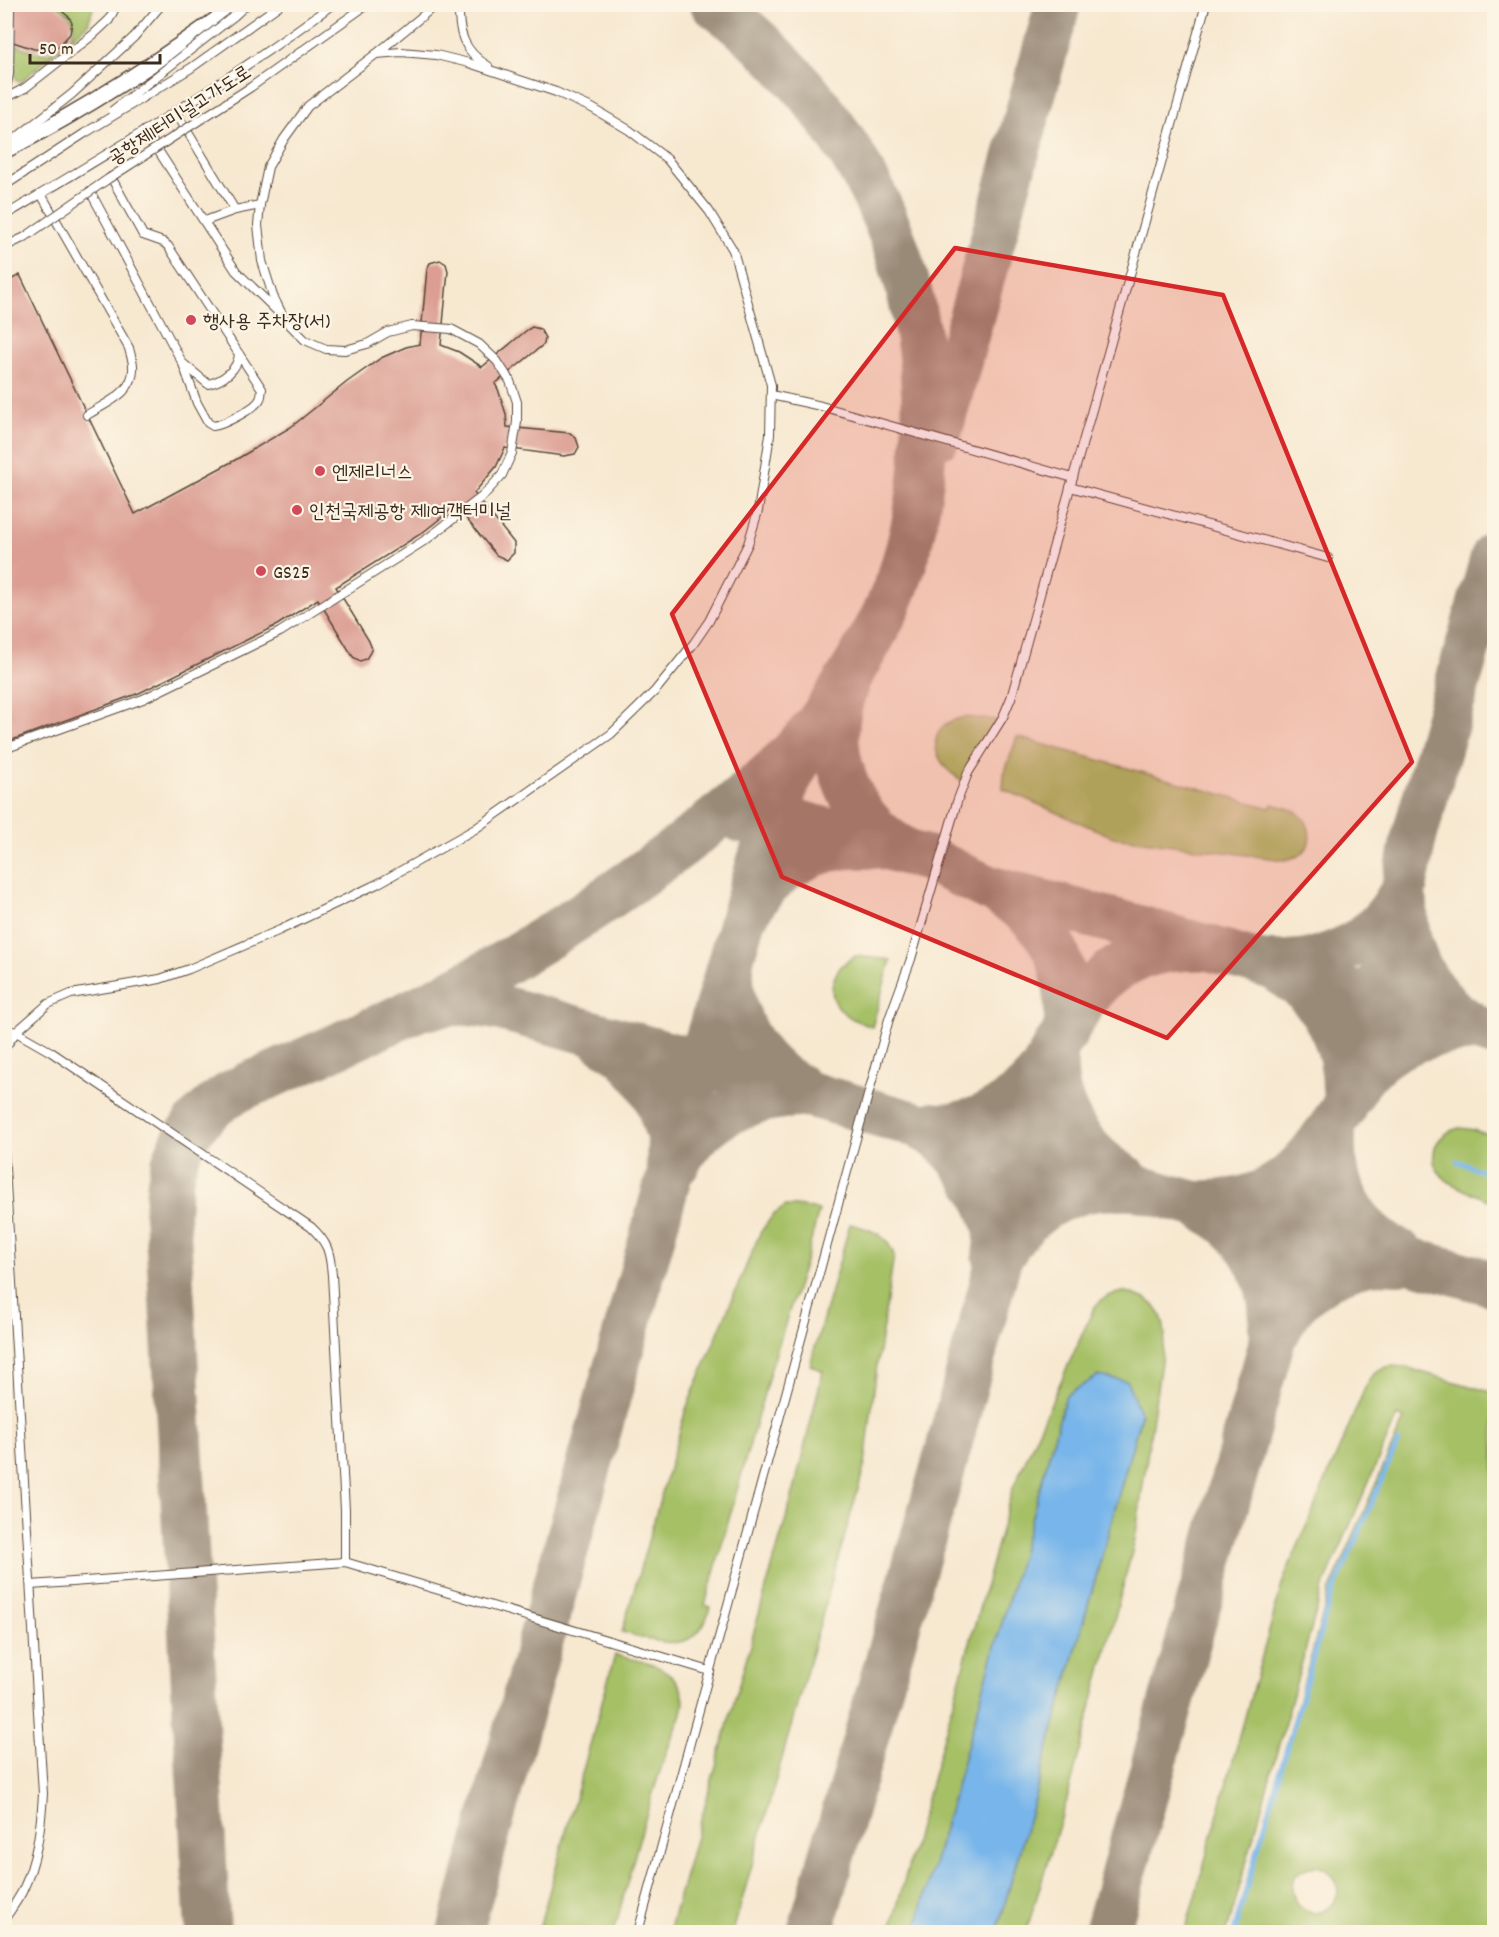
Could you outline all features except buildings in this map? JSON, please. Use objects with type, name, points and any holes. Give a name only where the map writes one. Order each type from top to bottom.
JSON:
[{"type":"street","points":[[4,149],[76,112],[177,48],[238,4]]},
{"type":"lane","points":[[5,99],[9,74],[10,4]]},
{"type":"lane","points":[[5,99],[25,88],[94,34],[109,20],[117,4]]},
{"type":"lane","points":[[4,149],[72,94],[134,37],[162,4]]},
{"type":"lane","points":[[85,133],[247,4]]},
{"type":"lane","name":"공항제1터미널고가도로","points":[[4,186],[191,68],[281,4]]},
{"type":"lane","points":[[4,216],[175,111],[300,29],[333,4]]},
{"type":"lane","name":"공항제1터미널고가도로","points":[[4,247],[25,237],[111,177],[251,87],[368,4]]},
{"type":"lane","points":[[285,320],[273,296],[262,261],[258,225],[268,167],[284,139],[308,106],[437,4]]},
{"type":"lane","points":[[459,4],[459,23],[464,42],[478,60],[496,72]]},
{"type":"lane","points":[[638,1932],[889,1019],[911,959],[957,802],[968,773],[1003,717],[1011,698],[1206,4]]},
{"type":"lane","points":[[4,1049],[16,1032],[48,1004],[71,994],[160,979],[189,969],[280,930],[377,884],[475,829],[611,734],[655,691],[710,621],[748,544],[764,483],[770,435],[771,386],[733,250],[709,211],[667,159],[629,130],[592,108],[556,92],[436,55],[401,52],[376,54]]},
{"type":"lane","points":[[175,111],[235,210]]},
{"type":"lane","points":[[4,749],[143,699],[280,632],[427,539],[483,496],[502,475],[512,453],[517,422],[517,402],[510,381],[497,361],[479,344],[451,329],[412,326],[388,332],[367,344],[345,350],[326,348],[304,340],[236,271],[145,130]]},
{"type":"lane","points":[[90,191],[183,364],[196,403],[208,423],[213,426],[221,425],[256,404],[261,398],[262,389],[168,246],[143,235],[111,177]]},
{"type":"lane","points":[[41,194],[129,348],[133,367],[130,384],[120,395],[87,415]]},
{"type":"lane","points":[[205,221],[235,210],[260,205]]},
{"type":"lane","points":[[183,364],[208,384],[233,370],[238,362],[238,354]]},
{"type":"lane","points":[[771,394],[821,406],[1073,478]]},
{"type":"lane","points":[[1071,487],[1328,558]]},
{"type":"lane","points":[[4,1029],[16,1032],[51,1052],[312,1227],[326,1243],[330,1252],[332,1275],[345,1510],[345,1562]]},
{"type":"lane","points":[[4,1151],[43,1794],[40,1831],[31,1869],[4,1920]]},
{"type":"lane","points":[[31,1585],[345,1562],[710,1671]]},
{"type":"highlighted area","points":[[955,248],[1223,295],[1412,762],[1167,1038],[782,877],[672,614]]},
{"type":"green space","points":[[57,5],[94,5],[88,24],[22,81],[17,81],[13,68],[16,45],[36,52],[48,53],[63,45],[73,32],[73,22],[68,14]]},
{"type":"green space","points":[[966,717],[997,720],[975,754],[963,781],[943,764],[936,744],[937,735],[942,727]]},
{"type":"green space","points":[[1017,737],[1270,808],[1272,804],[1290,809],[1299,814],[1307,824],[1309,842],[1298,856],[1284,860],[1113,837],[1003,789],[1004,774]]},
{"type":"green space","points":[[856,956],[891,960],[872,1027],[845,1014],[836,1004],[833,996],[832,988],[837,973],[848,960]]},
{"type":"green space","points":[[1459,1128],[1494,1136],[1494,1202],[1452,1184],[1437,1169],[1434,1160],[1435,1148],[1439,1140]]},
{"type":"green space","points":[[786,1206],[819,1210],[770,1372],[705,1605],[710,1607],[704,1623],[696,1634],[687,1640],[675,1642],[663,1642],[622,1632],[686,1409],[760,1233],[773,1215]]},
{"type":"green space","points":[[850,1224],[871,1230],[882,1237],[894,1255],[865,1464],[733,1932],[669,1932],[794,1490],[823,1371],[810,1365]]},
{"type":"green space","points":[[1126,1292],[1154,1305],[1161,1316],[1165,1334],[1135,1540],[1068,1796],[1026,1932],[997,1932],[1141,1415],[1099,1376],[1066,1395],[915,1932],[890,1932],[1012,1490],[1094,1308],[1108,1296]]},
{"type":"green space","points":[[1387,1367],[1404,1367],[1494,1393],[1494,1932],[1234,1932],[1329,1592],[1404,1419],[1397,1416],[1322,1590],[1227,1932],[1185,1932],[1283,1581],[1368,1381],[1378,1371]],"holes":[[[1316,1866],[1322,1868],[1336,1880],[1338,1892],[1332,1904],[1321,1912],[1310,1912],[1301,1908],[1295,1899],[1292,1889],[1294,1879],[1301,1871]]]},
{"type":"green space","points":[[615,1655],[646,1662],[673,1677],[683,1695],[682,1713],[654,1790],[614,1932],[538,1932]]},
{"type":"water","points":[[1098,1376],[1127,1381],[1141,1415],[997,1932],[915,1932],[1066,1395]]},
{"type":"waterway","points":[[1457,1161],[1494,1176]]},
{"type":"waterway","points":[[1234,1932],[1330,1599],[1398,1442]]},
{"type":"taxiway","points":[[208,1932],[167,1214],[171,1177],[183,1143],[192,1128],[204,1115],[231,1094],[435,1000],[545,938],[656,864],[752,789],[799,746],[839,692],[870,642],[886,610],[912,535],[922,466],[924,430],[922,361],[906,281],[891,234],[871,189],[847,147],[819,107],[787,69],[752,35],[713,4]]},
{"type":"taxiway","points":[[938,437],[1058,4]]},
{"type":"taxiway","points":[[1107,1932],[1333,1123],[1343,1109],[1382,976],[1413,841],[1494,554]]},
{"type":"taxiway","points":[[845,688],[836,734],[838,757],[844,779],[867,819],[883,836],[903,849]]},
{"type":"taxiway","points":[[460,1932],[700,1064],[768,835],[779,802],[801,756]]},
{"type":"taxiway","points":[[742,820],[785,819],[926,858],[988,888],[1129,925],[1494,1034]]},
{"type":"taxiway","points":[[749,910],[770,882],[799,861],[832,849],[867,846]]},
{"type":"taxiway","points":[[1002,896],[1036,922],[1048,937],[1056,953],[1063,971],[1066,990],[1066,1032]]},
{"type":"taxiway","points":[[1273,963],[1311,960],[1329,956],[1346,948],[1362,939],[1376,927],[1399,897]]},
{"type":"taxiway","points":[[1405,904],[1409,940],[1422,974],[1444,1003],[1473,1025]]},
{"type":"taxiway","points":[[810,1932],[945,1461],[1056,1045],[1086,998],[1098,984],[1126,963],[1157,952],[1210,948]]},
{"type":"taxiway","points":[[731,969],[735,1004],[748,1037],[757,1052],[769,1065],[798,1086]]},
{"type":"taxiway","points":[[1282,973],[1310,996],[1329,1023],[1341,1055],[1345,1090]]},
{"type":"taxiway","points":[[429,1007],[465,1003],[501,1008],[1184,1201],[1379,1251],[1494,1284]]},
{"type":"taxiway","points":[[1351,1095],[1372,1067],[1399,1047],[1431,1035],[1466,1030]]},
{"type":"taxiway","points":[[601,1040],[624,1055],[645,1079],[657,1099],[670,1139],[669,1162]]},
{"type":"taxiway","points":[[931,1125],[961,1124],[976,1120],[1004,1106],[1028,1087],[1043,1069],[1050,1056]]},
{"type":"taxiway","points":[[1055,1061],[1059,1097],[1074,1129],[1096,1156],[1125,1177]]},
{"type":"taxiway","points":[[677,1164],[698,1134],[712,1122],[745,1105],[781,1096],[799,1095]]},
{"type":"taxiway","points":[[925,1130],[937,1137],[961,1161],[981,1191],[994,1222],[997,1236],[995,1255]]},
{"type":"taxiway","points":[[1207,1203],[1245,1198],[1275,1186],[1301,1165],[1324,1136]]},
{"type":"taxiway","points":[[1333,1137],[1336,1172],[1349,1205],[1371,1233],[1384,1244],[1400,1252]]},
{"type":"taxiway","points":[[1004,1251],[1026,1223],[1054,1202],[1086,1190],[1122,1188]]},
{"type":"taxiway","points":[[1205,1210],[1233,1230],[1255,1258],[1269,1292],[1271,1327]]},
{"type":"taxiway","points":[[1279,1329],[1293,1306],[1326,1279],[1365,1263],[1398,1262]]},
{"type":"place","name":"행사용 주차장(서)","points":[[191,320]]},
{"type":"place","name":"엔제리너스","points":[[320,471]]},
{"type":"place","name":"인천국제공항 제1여객터미널","points":[[297,510]]},
{"type":"place","name":"GS25","points":[[261,571]]}]
